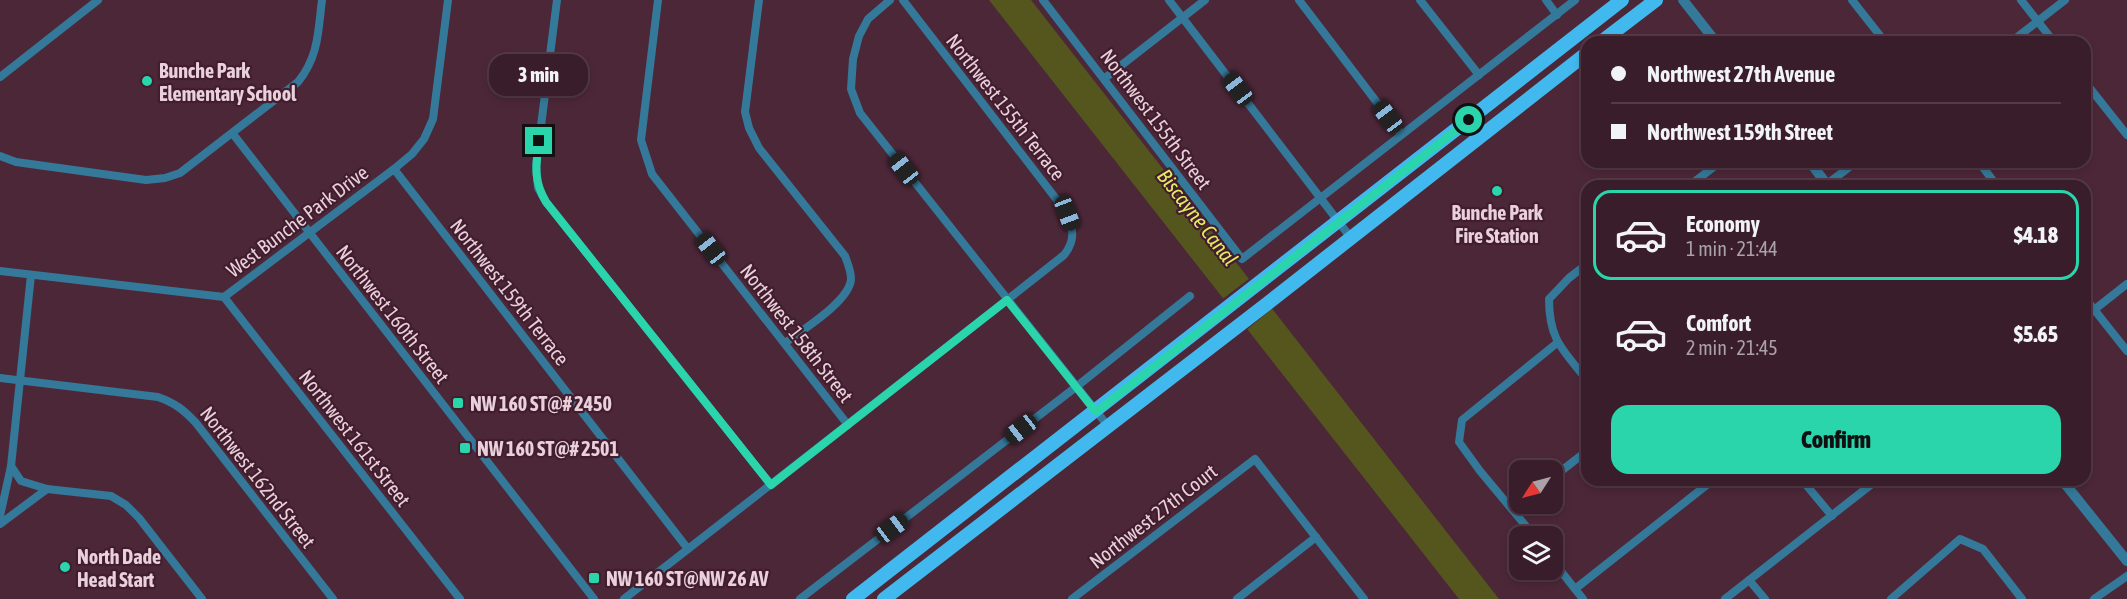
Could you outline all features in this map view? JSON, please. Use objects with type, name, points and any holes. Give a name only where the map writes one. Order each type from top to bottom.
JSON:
[{"type":"main road","points":[[853,599],[1340,222],[1622,0]]},
{"type":"main road","points":[[1609,36],[1656,0]]},
{"type":"main road","points":[[884,599],[1581,58]]},
{"type":"main road","points":[[1469,120],[1481,136]]},
{"type":"main road","points":[[864,599],[898,572],[900,562]]},
{"type":"street","points":[[0,77],[99,0]]},
{"type":"street","points":[[0,156],[16,162],[146,180],[165,178],[180,172],[298,82],[310,68],[315,51],[322,0]]},
{"type":"street","name":"West Bunche Park Drive","points":[[0,271],[224,297],[394,169],[412,154],[424,139],[433,119],[448,0]]},
{"type":"street","points":[[557,0],[536,165],[538,188],[546,202],[771,485]]},
{"type":"street","name":"Northwest 158th Street","points":[[658,0],[641,140],[652,174],[848,425]]},
{"type":"street","points":[[759,0],[745,112],[749,128],[759,148],[845,256],[851,281],[845,293],[833,306],[784,343]]},
{"type":"street","points":[[890,0],[868,19],[859,36],[853,59],[851,89],[860,113],[1108,426]]},
{"type":"street","name":"Northwest 155th Terrace","points":[[903,0],[1067,213],[1073,228],[1073,238],[1064,255],[1007,300]]},
{"type":"street","name":"Northwest 155th Street","points":[[1043,0],[1242,259],[1320,196]]},
{"type":"street","points":[[1169,0],[1351,238]]},
{"type":"street","points":[[1105,78],[1204,0]]},
{"type":"street","points":[[1299,0],[1401,134]]},
{"type":"street","points":[[1420,0],[1479,75]]},
{"type":"street","points":[[1546,0],[1557,15]]},
{"type":"street","points":[[1320,196],[1575,0]]},
{"type":"street","points":[[1683,0],[1711,36]]},
{"type":"street","points":[[1852,0],[1880,36]]},
{"type":"street","points":[[2020,0],[2049,36]]},
{"type":"street","points":[[2018,36],[2065,0]]},
{"type":"street","points":[[2091,90],[2127,135]]},
{"type":"street","name":"Northwest 160th Street","points":[[232,134],[594,599]]},
{"type":"street","points":[[1700,180],[1713,168]]},
{"type":"street","points":[[1815,168],[1824,180]]},
{"type":"street","points":[[1834,180],[1849,168]]},
{"type":"street","name":"Northwest 159th Terrace","points":[[394,169],[688,549]]},
{"type":"street","points":[[1581,269],[1549,299],[1549,320],[1557,343],[1581,373]]},
{"type":"street","points":[[13,515],[2,512],[11,466],[32,275]]},
{"type":"street","points":[[2091,312],[2127,284]]},
{"type":"street","points":[[800,599],[1076,387],[1190,296]]},
{"type":"street","name":"Northwest 161st Street","points":[[224,297],[460,599]]},
{"type":"street","points":[[624,599],[1007,300]]},
{"type":"street","points":[[2091,306],[2127,351]]},
{"type":"street","points":[[1509,499],[1480,471],[1459,442],[1462,420],[1557,343]]},
{"type":"street","name":"Northwest 162nd Street","points":[[0,378],[158,397],[171,401],[183,409],[196,423],[333,599]]},
{"type":"street","points":[[1563,470],[1581,456]]},
{"type":"street","name":"Northwest 27th Court","points":[[1072,599],[1255,459],[1316,537]]},
{"type":"street","points":[[11,466],[21,481]]},
{"type":"street","points":[[7,489],[21,481],[47,489],[111,496],[126,505],[139,518],[202,599]]},
{"type":"street","points":[[30,484],[34,490],[34,498]]},
{"type":"street","points":[[1575,589],[1705,486]]},
{"type":"street","points":[[1807,486],[1832,516]]},
{"type":"street","points":[[1725,599],[1870,486]]},
{"type":"street","points":[[2067,486],[2127,561]]},
{"type":"street","points":[[0,524],[47,489]]},
{"type":"street","points":[[1237,599],[1316,537],[1364,599]]},
{"type":"street","points":[[1892,598],[1960,539],[1983,549],[2022,599]]},
{"type":"street","points":[[1563,574],[1583,599]]},
{"type":"street","points":[[2094,599],[2127,576]]},
{"type":"street","points":[[1749,580],[1765,599]]},
{"type":"water","name":"Biscayne Canal","points":[[989,0],[1031,0],[1499,599],[1459,599]]},
{"type":"pier","points":[[1250,278],[1273,308],[1244,332],[1220,301]]},
{"type":"place","name":"Bunche Park Elementary School","points":[[147,81]]},
{"type":"place","name":"Bunche Park Fire Station","points":[[1497,191]]},
{"type":"place","name":"NW 160 ST@# 2450","points":[[458,403]]},
{"type":"place","name":"NW 160 ST@# 2501","points":[[465,448]]},
{"type":"place","name":"North Dade Head Start","points":[[65,567]]},
{"type":"place","name":"NW 160 ST@NW 26 AV","points":[[594,578]]},
{"type":"route","points":[[539,141],[536,165],[538,188],[546,202],[771,485],[1007,300],[1096,412],[1469,120]]}]
